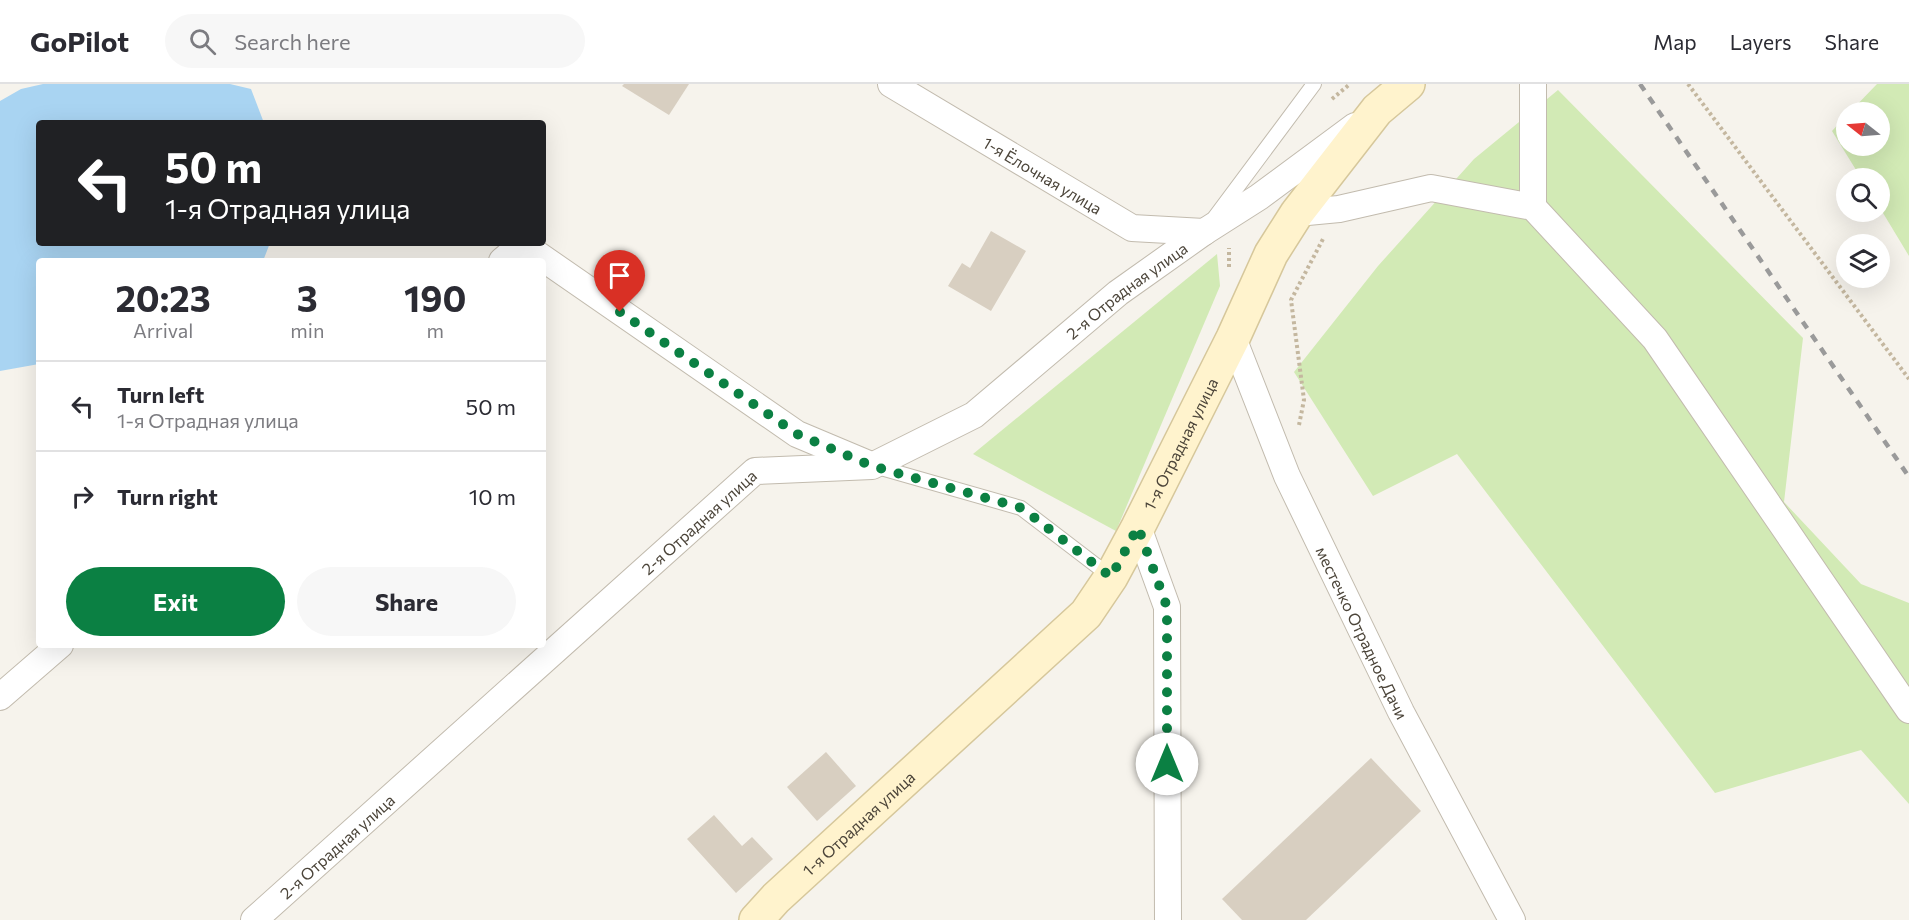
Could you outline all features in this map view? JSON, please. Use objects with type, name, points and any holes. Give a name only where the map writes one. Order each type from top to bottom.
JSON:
[{"type":"main road","name":"1-я Отрадная улица","points":[[756,920],[776,898],[1086,614],[1111,577],[1138,527],[1233,338],[1271,254],[1297,213],[1377,110],[1408,84]]},
{"type":"street","name":"1-я Ёлочная улица","points":[[891,84],[1132,228],[1204,232]]},
{"type":"street","points":[[1533,84],[1533,207]]},
{"type":"street","name":"2-я Отрадная улица","points":[[254,920],[755,471],[872,466],[974,415],[1118,293],[1204,232],[1259,197],[1377,110]]},
{"type":"street","points":[[1297,213],[1339,209],[1431,188],[1533,207],[1655,339],[1909,710]]},
{"type":"street","points":[[505,258],[519,246]]},
{"type":"street","points":[[526,246],[544,258]]},
{"type":"street","points":[[546,260],[797,434],[872,466]]},
{"type":"street","name":"местечко Отрадное Дачи","points":[[1233,338],[1287,476],[1401,712],[1512,920]]},
{"type":"street","points":[[1138,527],[1167,607],[1168,920]]},
{"type":"street","points":[[0,697],[57,648]]},
{"type":"lane","points":[[1204,232],[1314,84]]},
{"type":"lane","points":[[872,466],[1022,508],[1111,577]]},
{"type":"path","points":[[1688,84],[1909,379]]},
{"type":"path","points":[[1287,476],[1304,400],[1291,300],[1339,209]]},
{"type":"path","points":[[1229,271],[1230,216]]},
{"type":"green space","points":[[1877,84],[1909,84],[1909,256],[1888,222],[1890,168],[1855,168],[1847,156],[1890,156],[1890,102],[1860,102]]},
{"type":"green space","points":[[1558,90],[1803,338],[1784,502],[1861,584],[1909,603],[1909,804],[1861,750],[1715,793],[1457,454],[1373,496],[1294,372],[1378,266],[1474,159]]},
{"type":"green space","points":[[1217,254],[1220,286],[1116,531],[973,454]]},
{"type":"water","points":[[43,84],[230,84],[251,89],[263,120],[36,120],[36,246],[269,246],[264,258],[36,258],[36,365],[0,371],[0,101],[21,89]]},
{"type":"building","points":[[624,84],[689,84],[669,115],[622,86]]},
{"type":"building","points":[[991,231],[1026,251],[991,311],[948,286],[962,263],[970,268]]},
{"type":"building","points":[[826,752],[856,786],[817,821],[787,787]]},
{"type":"building","points":[[1371,758],[1421,811],[1306,920],[1242,920],[1222,899]]},
{"type":"building","points":[[714,815],[742,846],[752,837],[773,859],[736,893],[687,839]]},
{"type":"railway","points":[[1640,84],[1909,477]]},
{"type":"route","points":[[620,312],[797,434],[872,466],[1022,508],[1111,577],[1138,527],[1167,607],[1167,764]]}]
